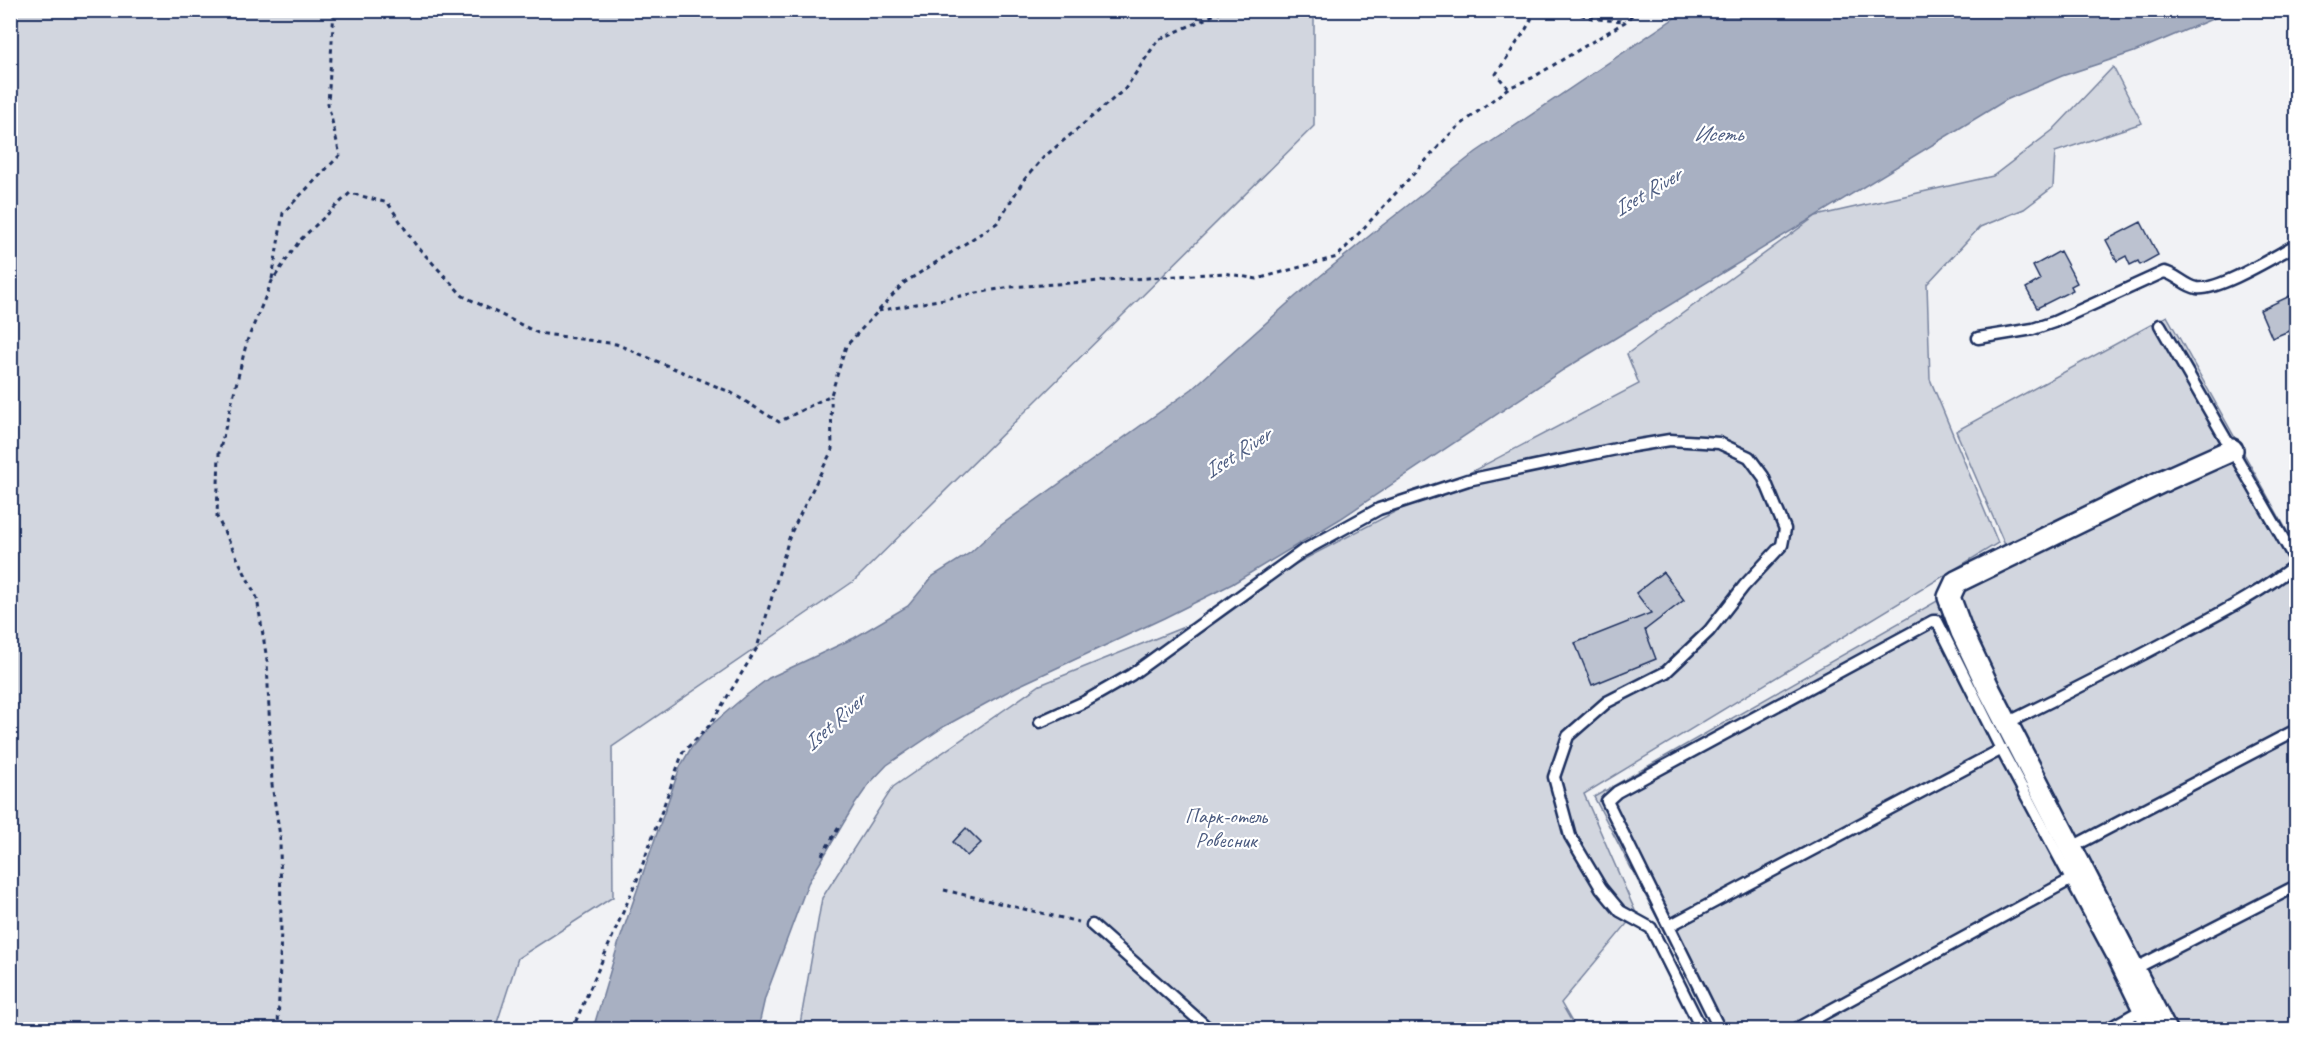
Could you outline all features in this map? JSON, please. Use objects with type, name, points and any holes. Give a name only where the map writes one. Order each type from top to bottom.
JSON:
[{"type":"street","points":[[2165,1029],[2081,872],[2072,847],[2056,820],[1962,632],[1949,597],[1956,582],[2165,480],[2232,450]]},
{"type":"lane","points":[[1978,338],[2033,329],[2054,322],[2164,272],[2194,288],[2207,289],[2222,284],[2296,244]]},
{"type":"lane","points":[[2007,723],[2099,678],[2213,617],[2282,576],[2296,563],[2160,325]]},
{"type":"lane","points":[[1040,722],[1084,702],[1131,675],[1301,552],[1379,509],[1468,480],[1621,448],[1670,440],[1719,443],[1749,457],[1763,476],[1785,529],[1782,545],[1744,586],[1709,630],[1666,672],[1607,702],[1568,736],[1554,777],[1569,836],[1601,888],[1620,911],[1651,928],[1702,1029]]},
{"type":"lane","points":[[1720,1029],[1607,801],[1617,792],[1707,742],[1918,628],[1937,621],[2148,1029]]},
{"type":"lane","points":[[2072,847],[2296,730]]},
{"type":"lane","points":[[1669,926],[2002,749]]},
{"type":"lane","points":[[1794,1029],[2070,880]]},
{"type":"lane","points":[[2134,969],[2296,886]]},
{"type":"lane","points":[[1092,925],[1210,1029]]},
{"type":"lane","points":[[2106,1029],[2138,1012]]},
{"type":"path","points":[[272,281],[283,213],[340,155],[328,104],[334,10]]},
{"type":"path","points":[[572,1029],[637,880],[683,752],[710,725],[757,648],[790,535],[832,450],[831,395],[846,346],[904,283],[997,224],[1024,180],[1044,157],[1125,89],[1158,40],[1225,10]]},
{"type":"path","points":[[1508,88],[1496,74],[1536,10]]},
{"type":"path","points":[[1573,10],[1589,17],[1625,22]]},
{"type":"path","points":[[877,312],[1010,287],[1224,273],[1257,279],[1337,257],[1453,131],[1508,88],[1532,78],[1625,22],[1637,10]]},
{"type":"path","points":[[279,1029],[280,836],[272,785],[267,660],[257,598],[218,517],[219,453],[247,341],[272,281],[300,240],[350,193],[388,202],[415,244],[463,296],[538,333],[616,344],[730,392],[779,422],[831,395]]},
{"type":"path","points":[[822,855],[839,826]]},
{"type":"path","points":[[944,890],[1092,925]]},
{"type":"green space","points":[[10,11],[1314,11],[1314,126],[854,581],[612,747],[613,897],[518,958],[495,1029],[11,1029]]},
{"type":"green space","name":"Парк-отель Ровесник","points":[[2113,67],[2142,123],[2055,152],[2053,187],[2024,209],[1980,227],[1927,284],[1930,379],[1998,543],[1584,794],[1636,913],[1561,1003],[1576,1029],[799,1030],[822,898],[893,787],[1040,685],[1231,608],[1257,584],[1639,384],[1627,354],[1816,216],[1993,176],[2053,130]]},
{"type":"green space","points":[[2167,316],[2296,547],[2296,1029],[1715,1029],[1594,797],[2011,559],[1956,431]]},
{"type":"water","name":"Исеть","points":[[1685,11],[2231,11],[2134,52],[2062,76],[2006,100],[1563,370],[1340,519],[1232,584],[1016,687],[945,726],[887,765],[869,784],[853,807],[808,883],[765,998],[758,1029],[593,1029],[618,945],[680,767],[691,748],[709,727],[769,678],[854,638],[908,606],[933,576],[970,553],[997,528],[1192,389],[1296,296],[1476,152]]},
{"type":"building","points":[[2141,222],[2158,255],[2140,265],[2138,261],[2130,265],[2126,256],[2117,261],[2106,240]]},
{"type":"building","points":[[2060,251],[2077,283],[2071,286],[2073,290],[2037,308],[2026,288],[2040,280],[2033,266]]},
{"type":"building","points":[[2292,295],[2296,305],[2296,328],[2272,338],[2260,310]]},
{"type":"building","points":[[1663,572],[1684,600],[1645,630],[1656,659],[1592,685],[1575,643],[1651,613],[1636,593]]},
{"type":"building","points":[[966,828],[981,843],[967,856],[953,842]]},
{"type":"water label","name":"Iset River","points":[[1647,192]]},
{"type":"water label","name":"Iset River","points":[[1237,453]]},
{"type":"water label","name":"Iset River","points":[[834,722]]}]
